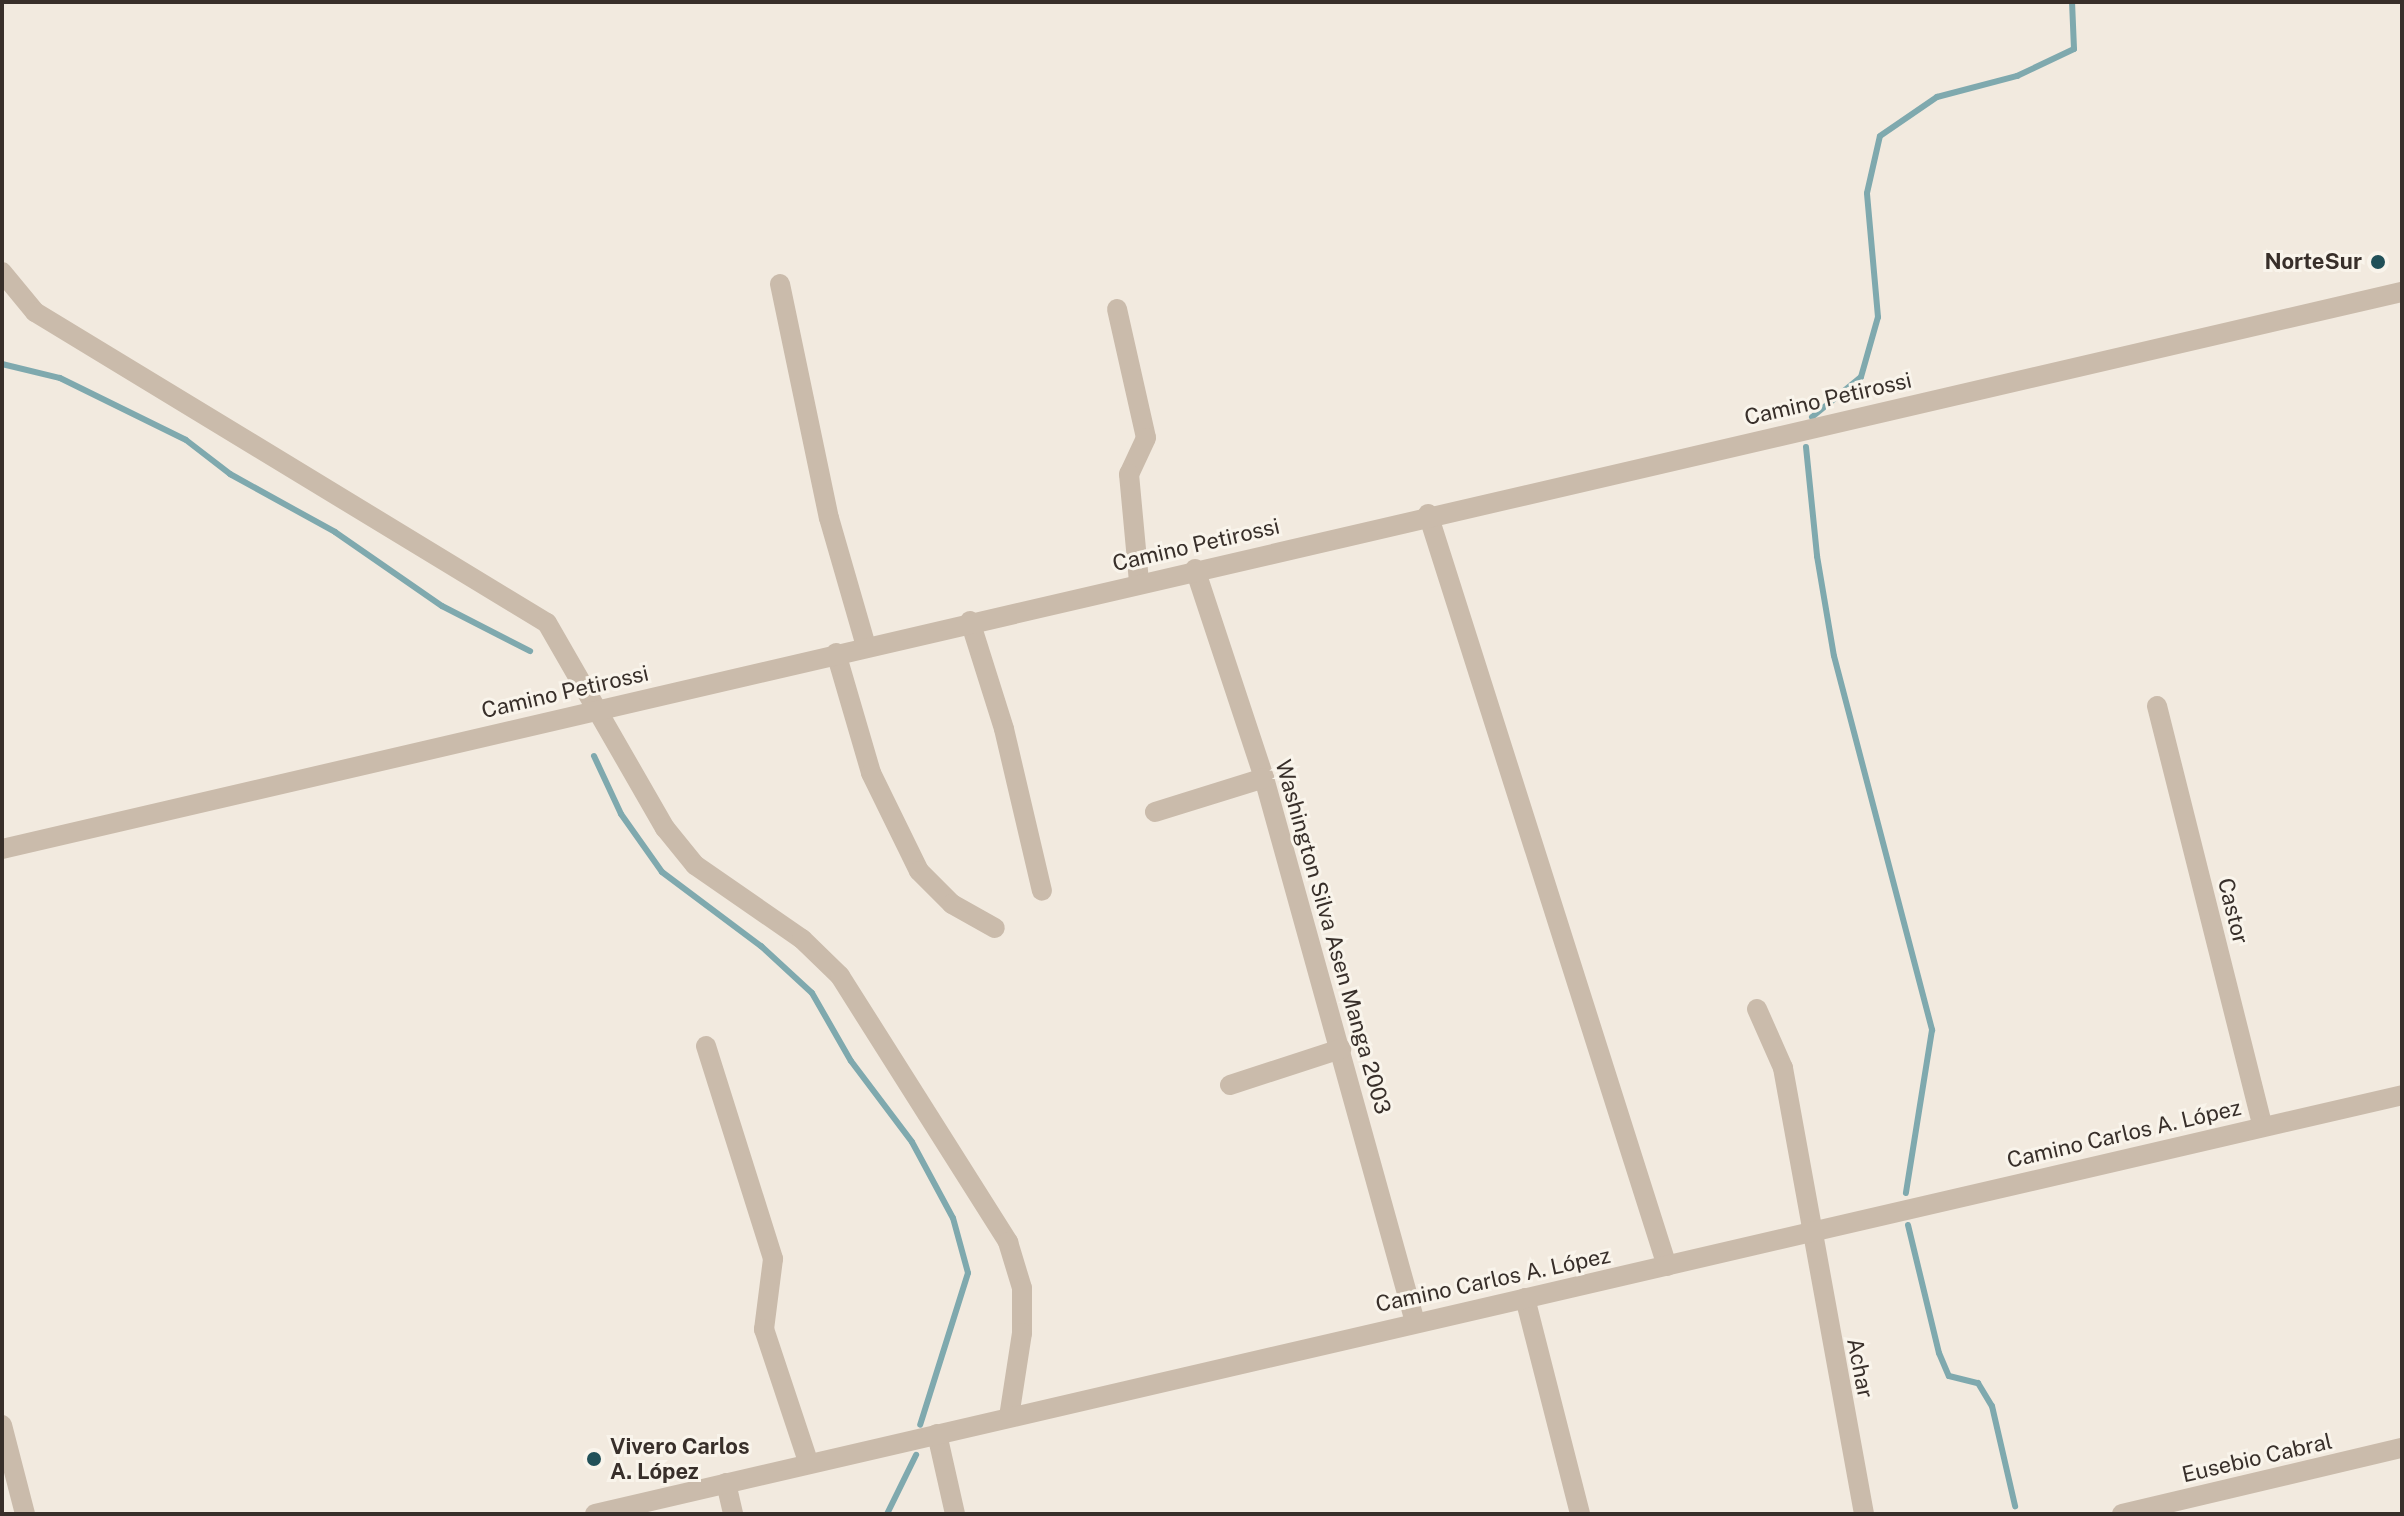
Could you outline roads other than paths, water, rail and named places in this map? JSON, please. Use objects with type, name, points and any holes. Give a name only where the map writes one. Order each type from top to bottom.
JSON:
[{"type":"street","points":[[2,272],[35,312],[547,623],[599,708],[665,828],[695,865],[802,939],[840,976],[1008,1242],[1022,1288],[1022,1333],[1009,1417]]},
{"type":"street","points":[[780,284],[829,518],[866,646]]},
{"type":"street","name":"Camino Petirossi","points":[[2,849],[1428,514],[2402,292]]},
{"type":"street","points":[[1117,309],[1146,438],[1129,474],[1139,582]]},
{"type":"street","points":[[1428,514],[1667,1266]]},
{"type":"street","name":"Washington Silva Asen Manga 2003","points":[[1195,569],[1264,778],[1415,1322]]},
{"type":"street","points":[[970,621],[1004,729],[1042,891]]},
{"type":"street","points":[[836,653],[871,773],[919,871],[952,904],[995,928]]},
{"type":"street","name":"Castor","points":[[2157,706],[2263,1127]]},
{"type":"street","points":[[1155,812],[1264,778]]},
{"type":"street","name":"Achar","points":[[1757,1009],[1783,1068],[1809,1230],[1864,1514]]},
{"type":"street","points":[[706,1046],[773,1259],[764,1329],[809,1464]]},
{"type":"street","points":[[1230,1085],[1341,1049]]},
{"type":"street","name":"Camino Carlos A. López","points":[[595,1514],[1667,1266],[1809,1230],[2402,1095]]},
{"type":"street","points":[[1525,1298],[1580,1514]]},
{"type":"street","points":[[2,1425],[25,1514]]},
{"type":"street","points":[[937,1434],[955,1514]]},
{"type":"street","name":"Eusebio Cabral","points":[[2122,1514],[2402,1448]]},
{"type":"street","points":[[726,1483],[733,1514]]},
{"type":"waterway","points":[[1812,417],[1861,377],[1878,317],[1867,193],[1880,136],[1937,97],[2017,76],[2074,49],[2072,2]]},
{"type":"waterway","points":[[2,364],[60,378],[186,440],[230,474],[335,532],[442,606],[530,651]]},
{"type":"waterway","points":[[1806,447],[1817,556],[1834,656],[1932,1030],[1906,1193]]},
{"type":"waterway","points":[[594,756],[621,814],[662,872],[761,946],[812,993],[851,1061],[912,1142],[953,1218],[968,1273],[920,1425]]},
{"type":"waterway","points":[[1908,1225],[1939,1353],[1949,1376],[1978,1383],[1992,1406],[2015,1506]]},
{"type":"waterway","points":[[887,1514],[916,1455]]},
{"type":"place","name":"NorteSur","points":[[2378,262]]},
{"type":"place","name":"Vivero Carlos A. López","points":[[594,1459]]}]
